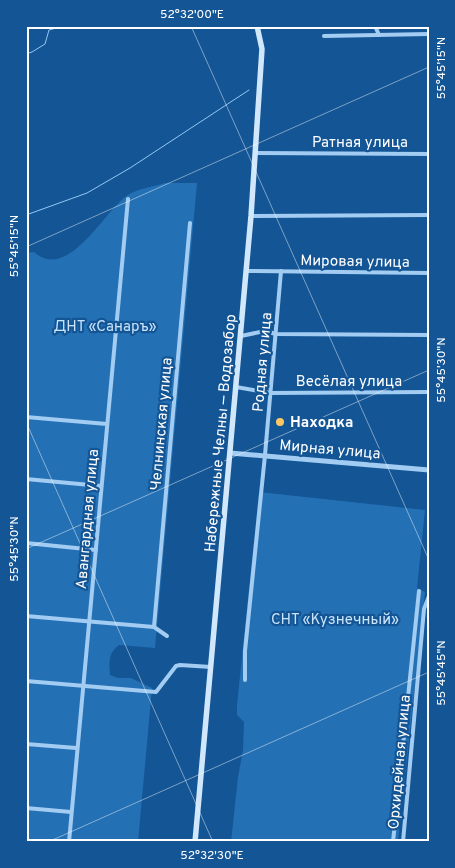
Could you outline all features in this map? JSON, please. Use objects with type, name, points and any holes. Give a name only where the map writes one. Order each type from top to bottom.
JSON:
[{"type":"main road","name":"Набережные Челны — Водозабор","points":[[195,842],[251,216],[262,49],[257,26]]},
{"type":"street","points":[[375,26],[379,35]]},
{"type":"street","points":[[324,36],[429,34]]},
{"type":"street","name":"Ратная улица","points":[[255,154],[429,154]]},
{"type":"street","name":"Авангардная улица","points":[[69,842],[76,748],[84,686],[128,199]]},
{"type":"street","points":[[251,216],[429,215]]},
{"type":"street","name":"Челнинская улица","points":[[154,627],[190,223]]},
{"type":"street","name":"Мировая улица","points":[[246,271],[429,272]]},
{"type":"street","name":"Родная улица","points":[[246,680],[246,642],[265,456],[280,271]]},
{"type":"street","points":[[241,336],[265,331],[276,334],[429,335]]},
{"type":"street","name":"Весёлая улица","points":[[236,387],[270,393],[429,392]]},
{"type":"street","points":[[26,417],[107,424]]},
{"type":"street","name":"Мирная улица","points":[[230,453],[429,470]]},
{"type":"street","points":[[26,479],[101,486]]},
{"type":"street","points":[[26,543],[96,550]]},
{"type":"street","points":[[393,842],[419,592]]},
{"type":"street","name":"Орхидейная улица","points":[[403,842],[424,610],[429,596]]},
{"type":"street","points":[[26,616],[154,627],[167,636]]},
{"type":"street","points":[[26,681],[156,692],[176,666],[212,667]]},
{"type":"street","points":[[26,744],[76,748]]},
{"type":"street","points":[[26,808],[71,812]]},
{"type":"green space","name":"ДНТ «Санаръ»","points":[[165,183],[197,183],[155,648],[119,645],[113,651],[110,662],[110,675],[118,678],[131,678],[152,688],[138,842],[26,842],[26,253],[34,252],[46,259],[59,258],[71,252],[84,242],[116,205],[129,194]]},
{"type":"green space","name":"СНТ «Кузнечный»","points":[[259,492],[425,510],[417,588],[425,592],[398,842],[231,842],[243,750],[244,722],[237,715],[237,705]]},
{"type":"waterway","points":[[26,54],[45,44],[49,30],[64,26]]},
{"type":"waterway","points":[[26,215],[87,193],[130,168],[249,90]]},
{"type":"place","name":"Находка","points":[[280,422]]}]
